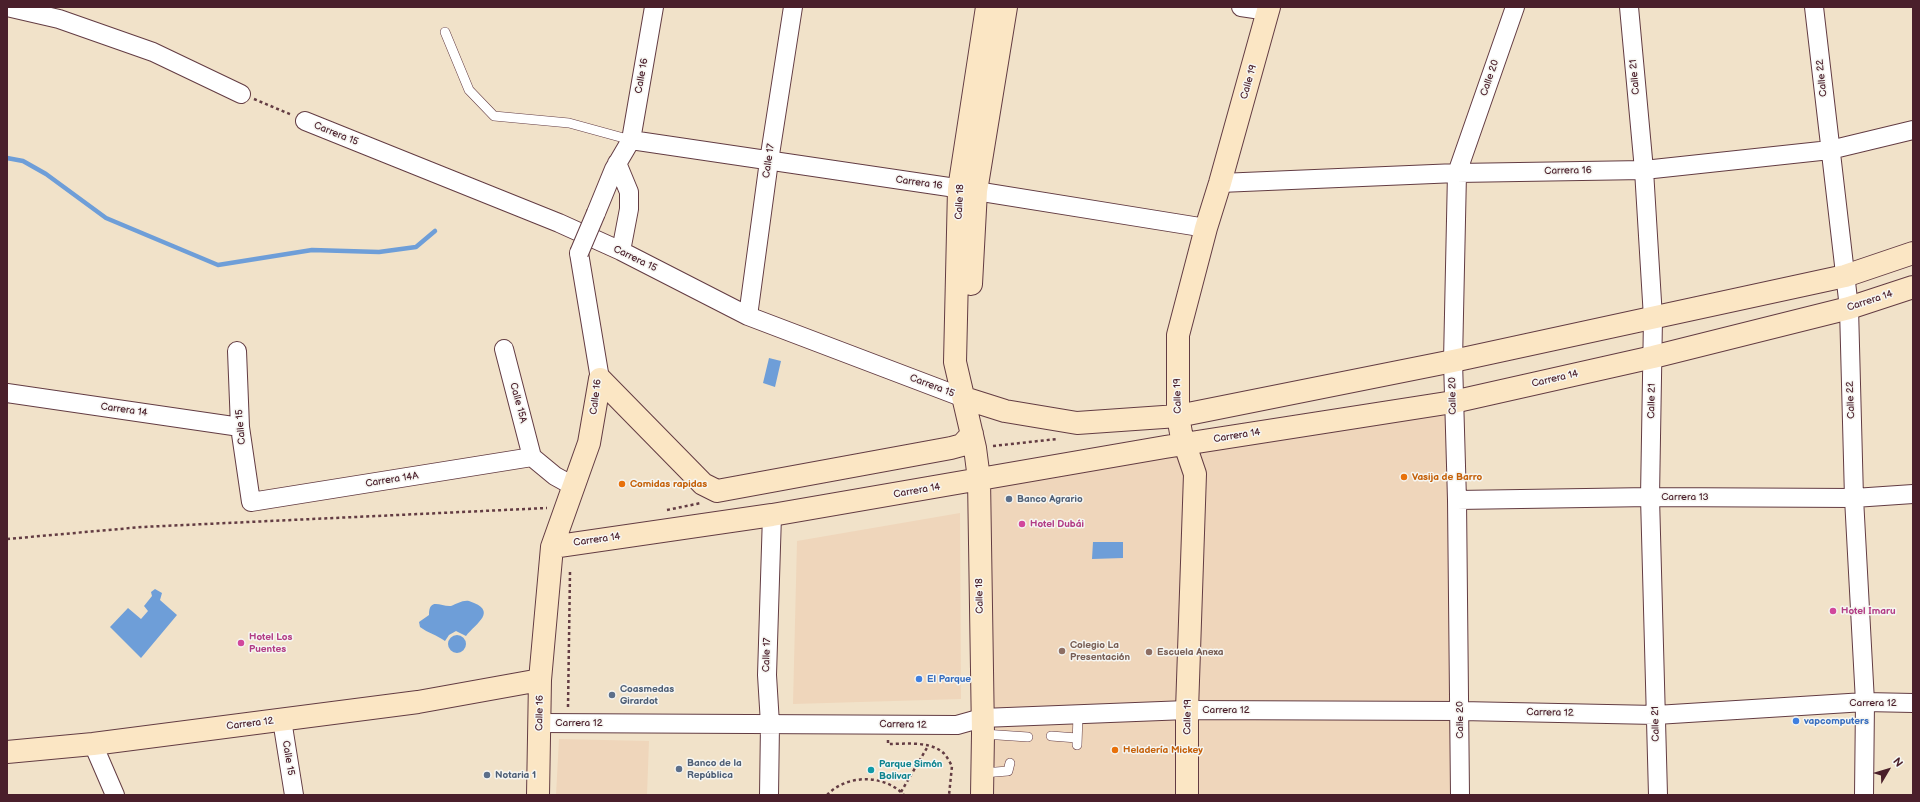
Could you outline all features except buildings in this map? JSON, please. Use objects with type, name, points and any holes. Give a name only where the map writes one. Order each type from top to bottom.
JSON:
[{"type":"street","points":[[7,7],[59,19],[153,52],[241,94]]},
{"type":"street","name":"Calle 16","points":[[538,795],[540,680],[561,545],[575,487],[589,443],[600,379],[579,253],[617,163],[631,140],[654,7]]},
{"type":"street","name":"Calle 17","points":[[748,316],[769,161],[793,7]]},
{"type":"street","name":"Calle 18","points":[[982,795],[983,772],[979,479],[972,434],[964,398],[967,363],[968,190],[987,7]]},
{"type":"street","name":"Calle 18","points":[[968,190],[1006,7]]},
{"type":"street","points":[[1242,7],[1269,9]]},
{"type":"street","name":"Calle 20","points":[[1460,795],[1461,710],[1457,500],[1453,402],[1457,173],[1515,7]]},
{"type":"street","name":"Calle 21","points":[[1629,7],[1644,170],[1653,318],[1650,497],[1658,795]]},
{"type":"street","name":"Calle 22","points":[[1814,7],[1849,308],[1854,498],[1865,702],[1864,795]]},
{"type":"street","name":"Calle 19","points":[[1187,795],[1187,710],[1195,474],[1178,416],[1178,335],[1206,228],[1220,184],[1269,9]]},
{"type":"street","name":"Carrera 15","points":[[305,121],[481,190],[559,223],[621,252],[748,316],[964,398]]},
{"type":"street","name":"Carrera 16","points":[[1220,184],[1457,173],[1644,170],[1830,150],[1913,130]]},
{"type":"street","name":"Carrera 16","points":[[631,140],[968,190],[1206,228]]},
{"type":"street","points":[[617,163],[628,192],[629,209],[621,252]]},
{"type":"street","points":[[964,398],[1005,411],[1077,423],[1178,416],[1453,361],[1845,276],[1913,253]]},
{"type":"street","name":"Carrera 14","points":[[561,545],[772,515],[1185,444],[1453,402],[1653,357],[1849,308],[1913,287]]},
{"type":"street","name":"Calle 15A","points":[[504,349],[532,457]]},
{"type":"street","name":"Calle 15","points":[[237,351],[240,426],[251,502]]},
{"type":"street","points":[[600,379],[703,484],[718,491],[952,448],[962,445],[972,434]]},
{"type":"street","name":"Carrera 14","points":[[7,392],[240,426]]},
{"type":"street","points":[[532,457],[555,476],[575,487]]},
{"type":"street","name":"Carrera 14A","points":[[251,502],[532,457]]},
{"type":"street","name":"Carrera 13","points":[[1457,500],[1650,497],[1854,498],[1913,494]]},
{"type":"street","name":"Calle 17","points":[[770,795],[770,724],[767,675],[772,515]]},
{"type":"street","name":"Carrera 12","points":[[7,752],[92,744],[418,702],[540,680]]},
{"type":"street","name":"Carrera 12","points":[[540,723],[982,726],[1078,715],[1187,710],[1461,710],[1656,716],[1865,702],[1913,703]]},
{"type":"street","name":"Calle 15","points":[[282,720],[294,795]]},
{"type":"street","points":[[92,744],[115,795]]},
{"type":"lane","points":[[444,32],[469,90],[494,116],[569,123],[631,140]]},
{"type":"lane","points":[[1051,736],[1077,742],[1078,715]]},
{"type":"lane","points":[[982,726],[1010,739],[1028,737]]},
{"type":"lane","points":[[983,772],[1008,771],[1010,763]]},
{"type":"path","points":[[241,94],[275,107]]},
{"type":"path","points":[[7,539],[86,530],[546,508]]},
{"type":"path","points":[[561,545],[568,709],[576,709]]},
{"type":"path","points":[[889,737],[888,744],[928,746],[939,750],[952,766],[949,795]]},
{"type":"path","points":[[827,795],[839,786],[860,779],[882,782],[903,794],[928,746]]},
{"type":"shaded area","points":[[1453,402],[1460,795],[983,795],[980,481]]},
{"type":"shaded area","points":[[960,513],[961,699],[793,704],[797,541]]},
{"type":"shaded area","points":[[559,739],[649,741],[647,795],[556,795]]},
{"type":"water","points":[[769,358],[781,361],[775,387],[763,383]]},
{"type":"water","points":[[1093,542],[1123,542],[1123,558],[1092,559]]},
{"type":"water","points":[[155,589],[162,593],[160,600],[177,615],[141,658],[110,627],[128,608],[141,619],[148,611],[144,606],[152,596],[151,592]]},
{"type":"water","points":[[469,601],[483,609],[484,613],[479,622],[466,636],[456,631],[449,635],[445,641],[420,627],[419,622],[429,615],[431,606],[436,604],[451,606]]},
{"type":"water","points":[[457,635],[463,638],[466,644],[463,650],[457,653],[451,650],[448,644],[451,638]]},
{"type":"waterway","points":[[7,158],[23,161],[46,174],[106,218],[218,265],[312,250],[379,252],[416,247],[435,231]]},
{"type":"place","name":"Vasija de Barro","points":[[1404,477]]},
{"type":"place","name":"Comidas rapidas","points":[[622,484]]},
{"type":"place","name":"Banco Agrario","points":[[1009,499]]},
{"type":"place","name":"Hotel Dubái","points":[[1022,524]]},
{"type":"place","name":"Hotel Imaru","points":[[1833,611]]},
{"type":"place","name":"Hotel Los Puentes","points":[[241,643]]},
{"type":"place","name":"Colegio La Presentación","points":[[1062,651]]},
{"type":"place","name":"Escuela Anexa","points":[[1149,652]]},
{"type":"place","name":"El Parque","points":[[919,679]]},
{"type":"place","name":"Coasmedas Girardot","points":[[612,695]]},
{"type":"place","name":"vapcomputers","points":[[1796,721]]},
{"type":"place","name":"Heladería Mickey","points":[[1115,750]]},
{"type":"place","name":"Banco de la República","points":[[679,769]]},
{"type":"place","name":"Parque Simón Bolivar","points":[[871,770]]},
{"type":"place","name":"Notaria 1","points":[[487,775]]}]
